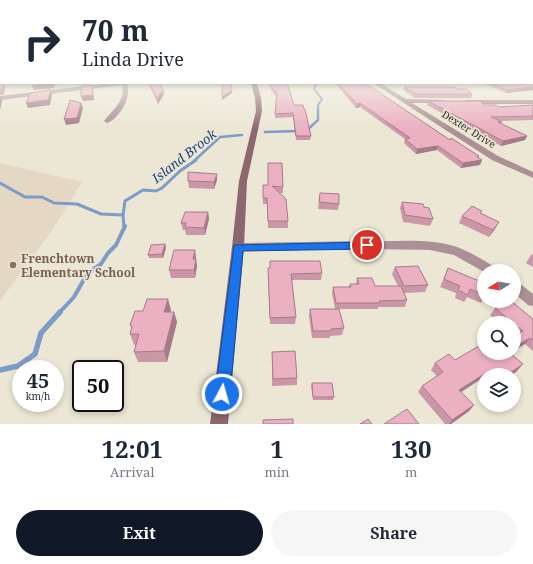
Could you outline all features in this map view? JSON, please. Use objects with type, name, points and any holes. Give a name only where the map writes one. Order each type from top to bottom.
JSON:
[{"type":"main road","points":[[219,424],[238,247],[243,181],[259,111],[256,90]]},
{"type":"street","points":[[0,98],[68,90]]},
{"type":"street","points":[[107,121],[121,107],[126,90]]},
{"type":"street","name":"Dexter Drive","points":[[387,90],[495,158],[533,175]]},
{"type":"street","points":[[405,101],[452,102]]},
{"type":"street","points":[[459,102],[533,102]]},
{"type":"street","points":[[238,247],[413,245],[445,248],[458,252],[480,264]]},
{"type":"street","points":[[521,292],[533,301]]},
{"type":"shaded area","name":"Frenchtown Elementary School","points":[[0,163],[82,182],[53,229],[0,301]]},
{"type":"building","points":[[51,90],[48,100],[26,103],[30,93]]},
{"type":"building","points":[[81,90],[92,90],[93,95],[81,96]]},
{"type":"building","points":[[153,90],[163,90],[163,90],[157,98]]},
{"type":"building","points":[[222,90],[232,90],[232,90],[222,97]]},
{"type":"building","points":[[273,90],[289,90],[294,105],[303,105],[311,136],[296,136],[293,113],[275,114],[277,91]]},
{"type":"building","points":[[344,90],[375,90],[450,140],[451,138],[479,156],[477,157],[482,160],[463,163],[438,146],[417,149],[405,139],[410,138],[360,103],[357,104]]},
{"type":"building","points":[[409,90],[468,90],[472,94],[416,94]]},
{"type":"building","points":[[70,100],[81,103],[77,118],[64,119]]},
{"type":"building","points":[[428,101],[480,101],[484,105],[496,105],[499,107],[533,105],[533,116],[491,117],[527,136],[503,141]]},
{"type":"building","points":[[268,163],[282,163],[283,187],[272,186],[286,199],[288,221],[268,221],[267,198],[263,198],[263,185],[268,185]]},
{"type":"building","points":[[188,172],[217,174],[214,182],[188,181]]},
{"type":"building","points":[[320,193],[339,194],[339,204],[319,202]]},
{"type":"building","points":[[402,202],[423,204],[424,207],[429,208],[433,219],[405,215]]},
{"type":"building","points":[[472,206],[482,211],[480,213],[499,222],[493,230],[462,216]]},
{"type":"building","points":[[185,212],[208,212],[204,228],[185,227],[186,223],[181,223]]},
{"type":"building","points":[[165,244],[162,254],[148,255],[151,245]]},
{"type":"building","points":[[174,250],[195,250],[193,259],[196,259],[194,270],[169,270]]},
{"type":"building","points":[[270,261],[320,261],[322,273],[291,274],[296,317],[270,318],[268,268],[270,268]]},
{"type":"building","points":[[418,266],[428,285],[404,286],[395,267]]},
{"type":"building","points":[[448,268],[477,280],[477,292],[470,289],[468,295],[458,290],[460,286],[444,279]]},
{"type":"building","points":[[357,278],[372,278],[375,286],[401,286],[407,300],[379,301],[380,303],[336,303],[333,287],[351,287],[350,284],[359,284]]},
{"type":"building","points":[[147,299],[168,299],[164,312],[174,312],[164,351],[134,352],[139,334],[130,334],[132,326],[130,325],[135,311],[143,311]]},
{"type":"building","points":[[495,308],[520,308],[533,319],[533,340],[530,338],[521,343],[521,332],[523,331],[521,329],[521,316],[505,316]]},
{"type":"building","points":[[310,309],[339,309],[344,328],[331,329],[331,331],[313,331]]},
{"type":"building","points":[[477,347],[477,360],[518,360],[523,364],[517,368],[477,368],[477,379],[459,390],[474,405],[452,420],[422,386],[443,372],[435,363],[449,354],[455,360]]},
{"type":"building","points":[[295,351],[297,378],[273,379],[272,352]]},
{"type":"building","points":[[312,383],[332,383],[334,397],[313,397]]},
{"type":"building","points":[[407,409],[419,424],[384,424]]},
{"type":"building","points":[[293,419],[293,424],[263,424],[263,420]]},
{"type":"building","points":[[368,419],[372,424],[360,424]]},
{"type":"waterway","name":"Island Brook","points":[[306,131],[318,120],[318,105],[322,99],[315,90]]},
{"type":"waterway","name":"Island Brook","points":[[265,132],[298,131]]},
{"type":"waterway","name":"Island Brook","points":[[194,161],[220,137],[242,135]]},
{"type":"waterway","name":"Island Brook","points":[[123,215],[125,201],[143,190],[156,191],[162,188],[180,171],[196,160]]},
{"type":"waterway","points":[[0,183],[25,197],[42,197],[54,203],[77,204],[101,214],[123,215]]},
{"type":"waterway","name":"Island Brook","points":[[123,215],[124,227]]},
{"type":"waterway","name":"Island Brook","points":[[59,313],[74,297],[87,274],[101,264],[108,253],[116,245],[125,226]]},
{"type":"waterway","name":"Island Brook","points":[[0,370],[18,366],[35,354],[41,333],[60,312]]},
{"type":"place","name":"Frenchtown Elementary School","points":[[13,265]]},
{"type":"route","points":[[222,394],[238,247],[367,245]]}]
